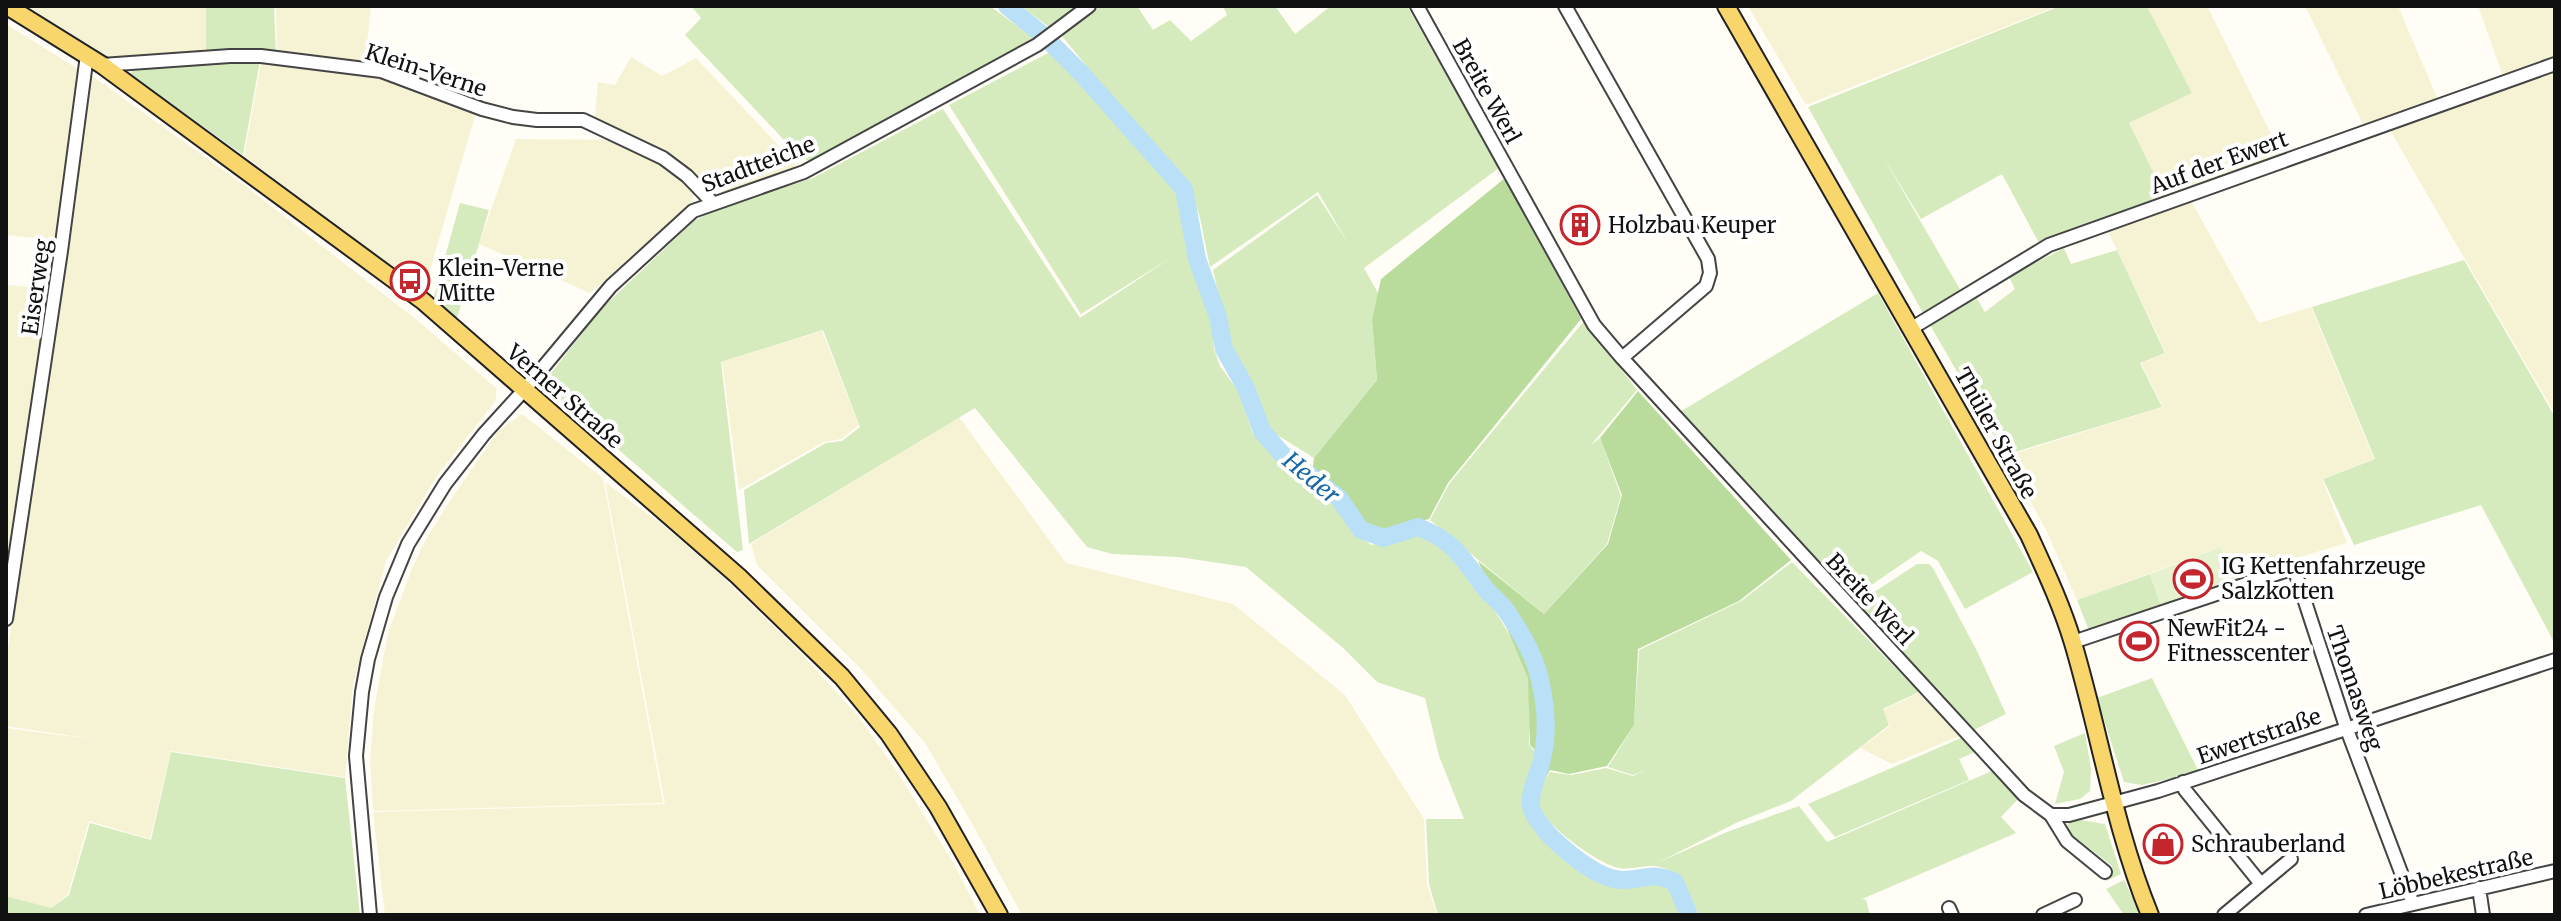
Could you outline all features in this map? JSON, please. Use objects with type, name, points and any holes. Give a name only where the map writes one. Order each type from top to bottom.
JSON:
[{"type":"main road","name":"Verner Straße","points":[[7,6],[102,65],[423,301],[738,576],[842,677],[889,734],[938,807],[999,915]]},
{"type":"main road","name":"Thüler Straße","points":[[1726,6],[2029,535],[2073,642],[2112,803],[2132,872],[2150,915]]},
{"type":"street","name":"Stadtteiche","points":[[370,915],[356,756],[362,692],[376,628],[395,570],[432,503],[484,434],[611,286],[693,211],[804,172],[1037,45],[1089,6]]},
{"type":"street","name":"Breite Werl","points":[[1417,6],[1594,325],[2024,795],[2051,815],[2067,841],[2105,872]]},
{"type":"street","points":[[1565,6],[1708,259],[1710,273],[1706,286],[1622,358]]},
{"type":"street","name":"Eiserweg","points":[[6,619],[87,55]]},
{"type":"street","name":"Klein-Verne","points":[[102,65],[261,56],[381,71],[482,109],[513,117],[583,120],[663,158],[687,176],[712,202]]},
{"type":"street","name":"Auf der Ewert","points":[[1912,328],[2049,245],[2555,64]]},
{"type":"street","name":"Thomasweg","points":[[2073,642],[2294,568],[2346,727],[2413,904]]},
{"type":"street","name":"Ewertstraße","points":[[2112,803],[2555,660]]},
{"type":"street","points":[[2183,782],[2185,790],[2261,884]]},
{"type":"street","points":[[2051,815],[2069,815],[2112,803]]},
{"type":"street","points":[[2224,915],[2291,859]]},
{"type":"street","name":"Löbbekestraße","points":[[2366,915],[2555,871]]},
{"type":"street","points":[[2479,888],[2483,915]]},
{"type":"street","points":[[2043,915],[2075,900]]},
{"type":"shaded area","points":[[18,6],[206,6],[206,52],[108,60]]},
{"type":"shaded area","points":[[276,6],[371,6],[365,63],[277,55]]},
{"type":"shaded area","points":[[1748,6],[2058,6],[1806,105]]},
{"type":"shaded area","points":[[2147,6],[2207,6],[2282,156],[2166,198],[2129,123],[2192,93]]},
{"type":"shaded area","points":[[2305,6],[2398,6],[2438,100],[2364,126]]},
{"type":"shaded area","points":[[2478,6],[2555,6],[2555,58],[2503,76]]},
{"type":"shaded area","points":[[6,24],[81,71],[56,240],[6,235]]},
{"type":"shaded area","points":[[631,57],[662,76],[696,58],[795,163],[794,170],[727,193],[706,187],[691,171],[666,154],[603,125],[595,116],[598,82],[615,85]]},
{"type":"shaded area","points":[[261,62],[380,76],[476,112],[424,291],[244,156]]},
{"type":"shaded area","points":[[2555,68],[2555,414],[2388,127]]},
{"type":"shaded area","points":[[92,76],[244,185],[418,321],[496,388],[496,400],[436,477],[386,561],[353,684],[345,777],[171,751],[150,839],[89,821],[68,894],[51,908],[6,896],[6,728],[105,741],[6,726],[6,662]]},
{"type":"shaded area","points":[[516,139],[613,140],[662,164],[684,180],[693,193],[693,199],[590,293],[479,244]]},
{"type":"shaded area","points":[[2190,199],[2259,323],[2311,307],[2374,459],[2322,479],[2347,543],[2296,558],[2289,564],[2236,584],[2221,547],[2077,600],[2046,530],[2006,456],[2163,407],[2141,363],[2166,353],[2106,227]]},
{"type":"shaded area","points":[[6,285],[50,289],[6,597]]},
{"type":"shaded area","points":[[822,331],[859,425],[841,439],[824,442],[739,490],[722,362]]},
{"type":"shaded area","points":[[522,414],[603,478],[663,803],[373,811],[370,761],[374,709],[388,633],[411,571],[448,504],[499,430]]},
{"type":"shaded area","points":[[959,417],[1066,563],[1233,604],[1345,695],[1424,819],[1427,884],[1437,915],[1022,915],[925,743],[860,668],[757,565],[751,544]]},
{"type":"shaded area","points":[[605,482],[711,566],[798,650],[857,715],[898,773],[954,864],[980,915],[385,915],[373,812],[665,804]]},
{"type":"shaded area","points":[[1919,693],[1960,736],[1892,764],[1860,748],[1890,726],[1883,710]]},
{"type":"green space","points":[[206,6],[274,6],[276,54],[206,53]]},
{"type":"green space","points":[[691,6],[990,6],[1037,41],[813,162],[801,158],[685,35],[701,18]]},
{"type":"green space","points":[[1021,6],[1072,7],[1074,6],[1053,30]]},
{"type":"green space","points":[[1101,6],[1137,6],[1153,30],[1170,20],[1191,41],[1227,15],[1223,6],[1275,6],[1295,34],[1331,6],[1407,6],[1499,168],[1364,268],[1378,293],[1372,319],[1377,380],[1314,458],[1269,430],[1253,388],[1231,350],[1213,270],[1317,195],[1348,243],[1318,192],[1210,267],[1188,180],[1122,109],[1061,35]]},
{"type":"green space","points":[[2060,6],[2147,6],[2192,93],[2129,123],[2166,198],[2039,243],[2002,174],[1921,219],[1882,155],[1961,291],[1923,313],[1808,107]]},
{"type":"green space","points":[[1050,52],[1179,192],[1187,221],[1191,257],[1212,319],[1214,349],[1220,366],[1238,391],[1253,434],[1279,462],[1334,502],[1359,537],[1372,545],[1415,534],[1435,541],[1468,574],[1500,618],[1528,677],[1531,702],[1529,745],[1537,754],[1524,795],[1525,809],[1531,820],[1552,845],[1595,876],[1621,885],[1658,879],[1670,886],[1681,915],[1438,915],[1429,884],[1426,819],[1464,819],[1439,756],[1425,698],[1377,682],[1342,647],[1246,567],[1178,557],[1112,554],[1087,547],[975,408],[749,544],[744,490],[826,443],[842,441],[860,427],[823,330],[721,362],[743,550],[737,552],[546,387],[549,376],[600,310],[694,221],[714,210],[813,178],[943,109],[1080,318],[1175,255],[1081,314],[949,105]]},
{"type":"green space","points":[[260,61],[243,155],[130,74],[135,68]]},
{"type":"green space","points":[[1505,178],[1581,319],[1448,483],[1429,519],[1389,529],[1369,526],[1346,498],[1313,467],[1314,458],[1377,380],[1372,319],[1381,279]]},
{"type":"green space","points":[[460,203],[489,210],[457,318],[433,300]]},
{"type":"green space","points":[[2064,248],[2071,264],[2117,250],[2165,353],[2140,363],[2162,407],[2005,455],[1930,325],[1976,297],[1985,312],[2015,289],[2009,277]]},
{"type":"green space","points":[[2464,260],[2555,417],[2555,644],[2481,505],[2354,545],[2323,479],[2375,459],[2312,307]]},
{"type":"green space","points":[[1878,293],[2033,572],[1965,609],[1938,561],[1921,551],[1851,599],[1678,413]]},
{"type":"green space","points":[[1584,321],[1637,390],[1591,445],[1600,438],[1621,496],[1607,544],[1544,614],[1430,520],[1449,484]]},
{"type":"green space","points":[[1638,391],[1791,560],[1739,601],[1638,649],[1634,725],[1607,766],[1569,774],[1550,770],[1537,794],[1527,791],[1538,753],[1530,745],[1528,678],[1478,561],[1544,614],[1608,544],[1622,495],[1600,438]]},
{"type":"green space","name":"IG Kettenfahrzeuge Salzkotten","points":[[2221,547],[2236,584],[2162,608],[2150,574]]},
{"type":"green space","points":[[1792,562],[1919,692],[1883,709],[1889,725],[1791,801],[1738,822],[1659,862],[1727,832],[1799,806],[1827,842],[1992,771],[2018,799],[2001,817],[2016,833],[1862,899],[1866,900],[1870,915],[1699,915],[1685,886],[1674,873],[1650,866],[1615,867],[1572,842],[1543,814],[1538,801],[1539,792],[1550,772],[1571,775],[1606,768],[1633,776],[1646,770],[1633,775],[1608,767],[1634,725],[1639,650],[1741,601]]},
{"type":"green space","points":[[1917,564],[1929,564],[1933,568],[2006,714],[1974,730],[1856,604]]},
{"type":"green space","points":[[2150,574],[2162,608],[2094,630],[2088,628],[2077,600]]},
{"type":"green space","points":[[2152,678],[2199,772],[2142,785],[2124,782],[2097,698]]},
{"type":"green space","points":[[2085,733],[2091,769],[2090,791],[2080,799],[2055,804],[2064,772],[2054,746]]},
{"type":"green space","points":[[1961,738],[1975,752],[1959,759],[1969,780],[1835,837],[1808,804]]},
{"type":"green space","points":[[171,752],[345,778],[360,915],[6,915],[6,896],[51,908],[69,895],[90,823],[151,840]]},
{"type":"green space","points":[[2081,820],[2105,824],[2121,874],[2104,882],[2112,874],[2112,866],[2066,830],[2068,823]]},
{"type":"green space","points":[[2124,880],[2138,910],[2136,915],[2124,915],[2106,889]]},
{"type":"waterway","name":"Heder","points":[[1007,6],[1044,36],[1081,73],[1184,189],[1197,259],[1218,317],[1224,349],[1246,388],[1262,431],[1281,453],[1339,498],[1361,530],[1384,538],[1418,527],[1441,538],[1503,606],[1526,643],[1544,699],[1544,749],[1531,800],[1532,810],[1542,826],[1574,857],[1612,879],[1660,877],[1675,882],[1689,915]]},
{"type":"place","name":"Holzbau Keuper","points":[[1580,225]]},
{"type":"place","name":"Klein-Verne Mitte","points":[[410,281]]},
{"type":"place","name":"IG Kettenfahrzeuge Salzkotten","points":[[2193,579]]},
{"type":"place","name":"NewFit24 - Fitnesscenter","points":[[2139,641]]},
{"type":"place","name":"Schrauberland","points":[[2163,844]]}]
